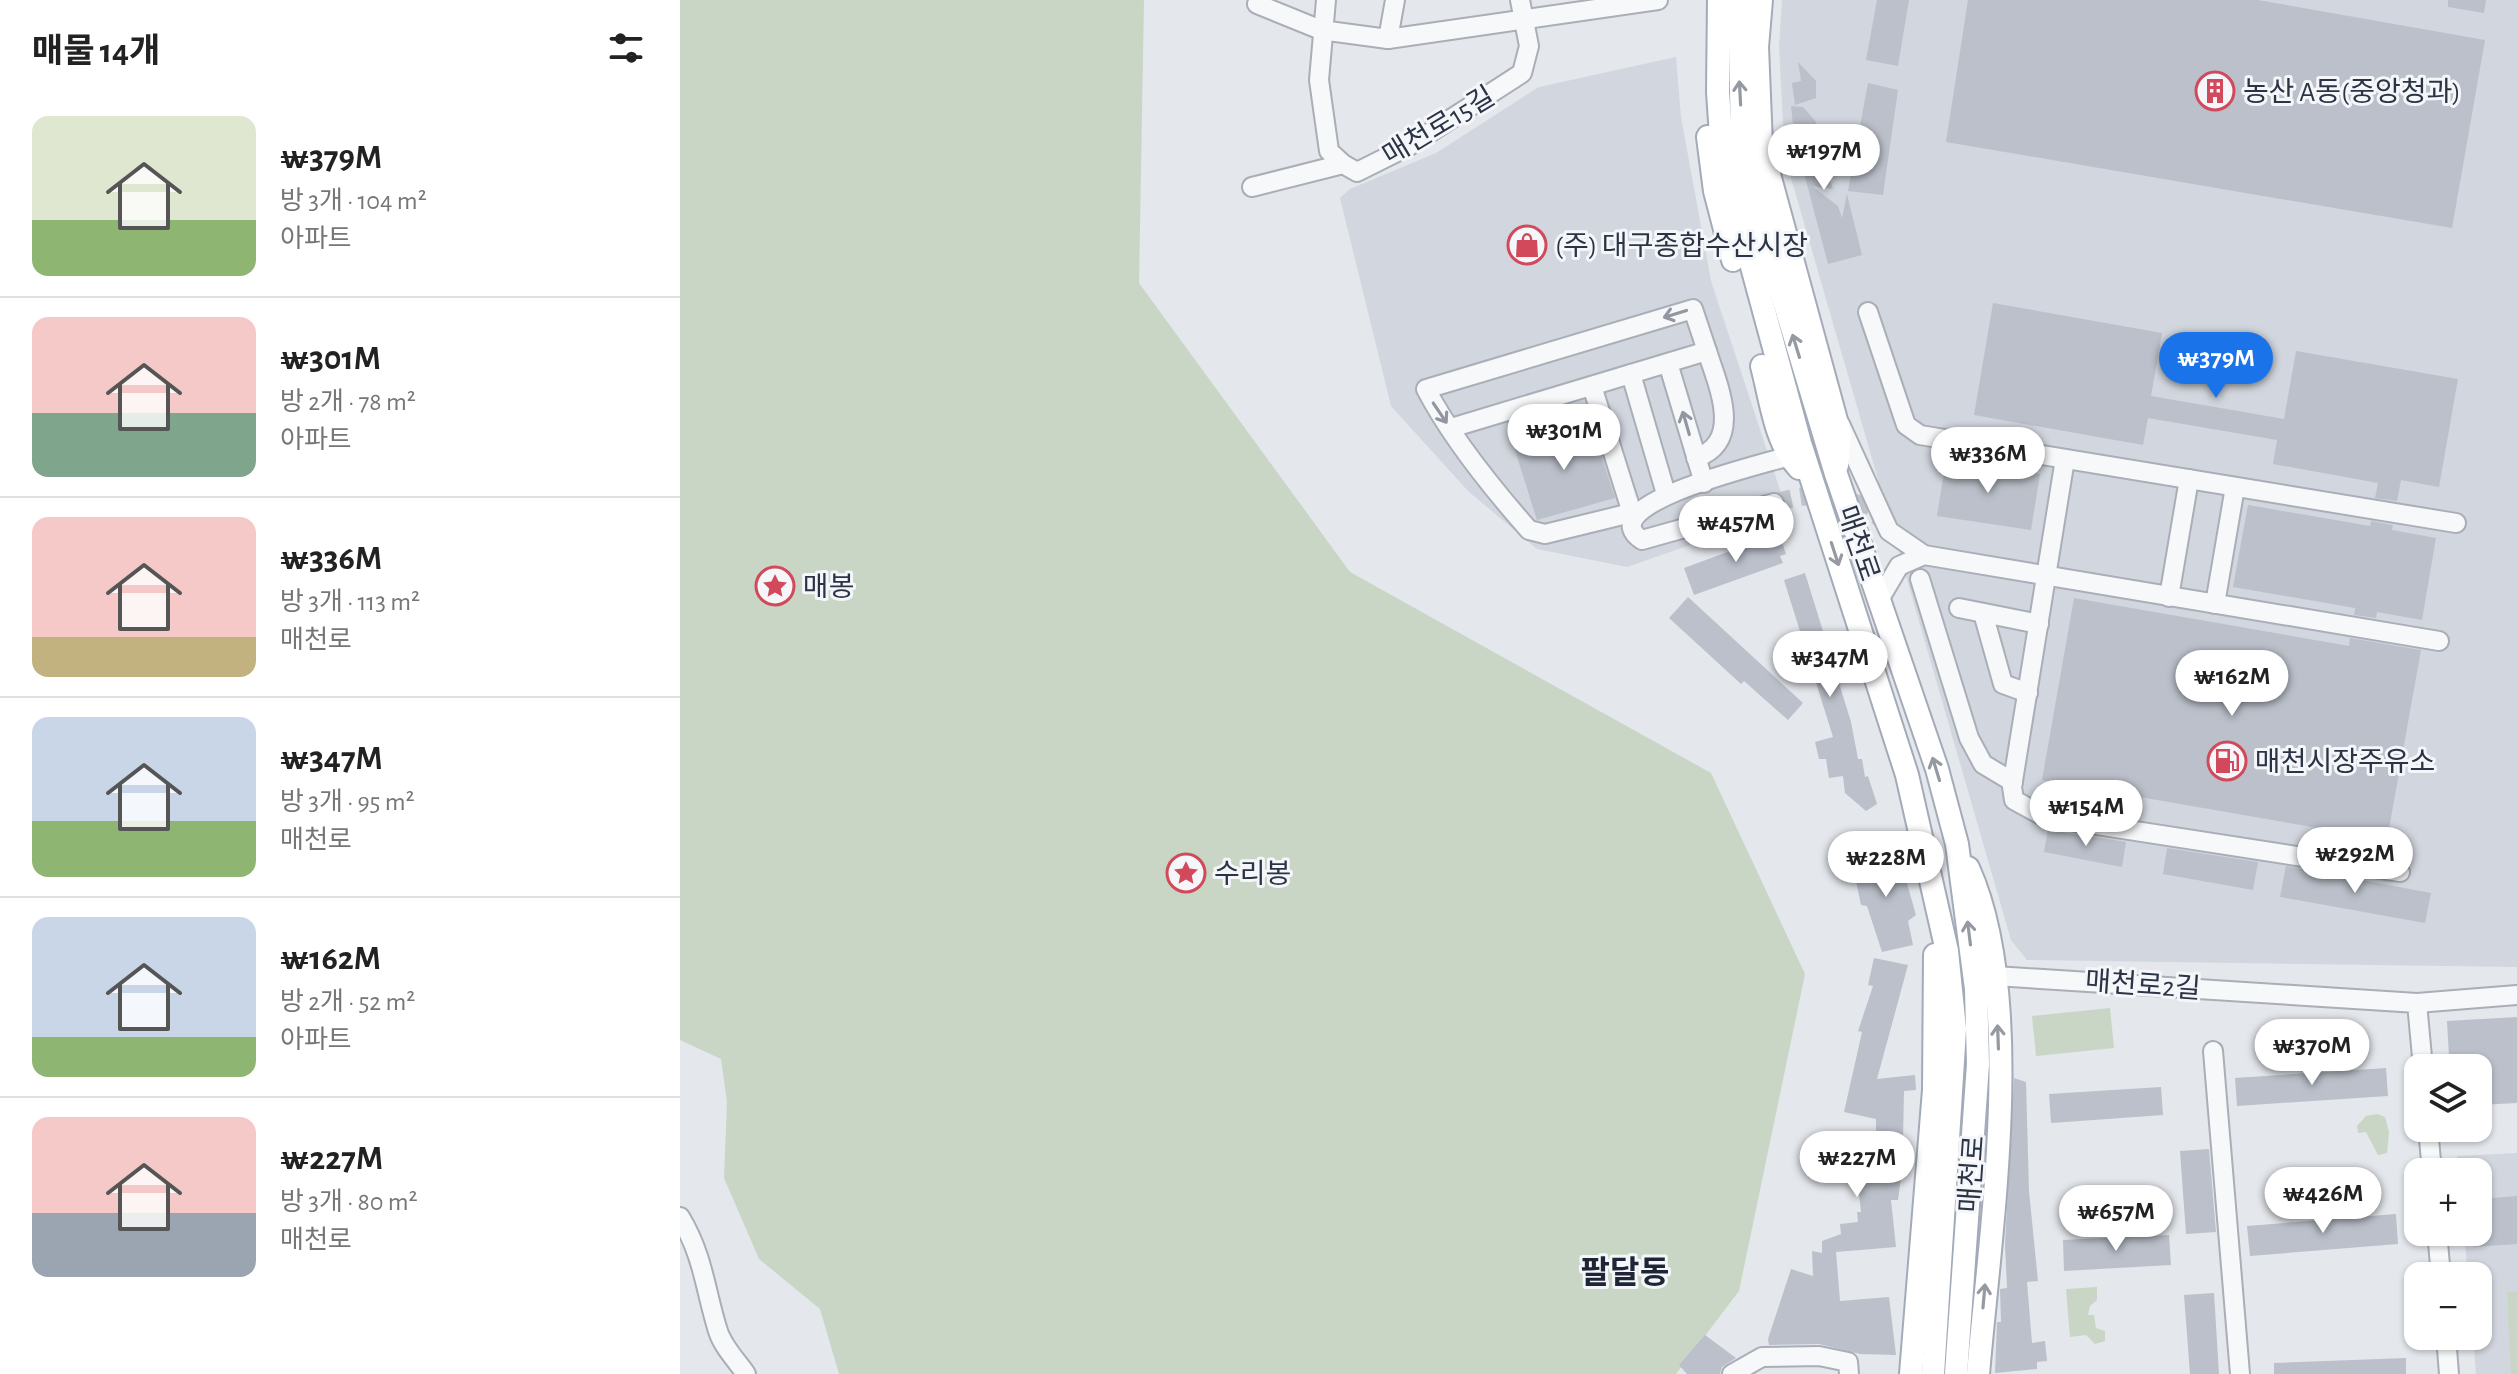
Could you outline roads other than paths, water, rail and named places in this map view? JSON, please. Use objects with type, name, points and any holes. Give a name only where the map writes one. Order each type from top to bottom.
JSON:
[{"type":"main road","points":[[1706,0],[1704,69],[1715,191],[1789,456],[1811,480]]},
{"type":"main road","name":"매천로","points":[[1719,0],[1717,39],[1721,136],[1758,297],[1811,480],[1907,775],[1936,894],[1955,1029],[1933,1374]]},
{"type":"main road","name":"매천로","points":[[1739,0],[1742,135],[1759,218],[1836,474],[1937,769],[1957,844],[1976,989],[1978,1064],[1956,1374]]},
{"type":"main road","points":[[1761,0],[1757,47],[1761,145],[1840,435],[1836,474]]},
{"type":"main road","points":[[1957,844],[1981,898],[1995,976],[1999,1093],[1978,1374]]},
{"type":"main road","points":[[1911,1374],[1934,1090],[1936,894]]},
{"type":"street","points":[[1326,0],[1319,80],[1329,151],[1343,164]]},
{"type":"street","points":[[1388,39],[1395,0]]},
{"type":"street","name":"매천로15길","points":[[1252,187],[1343,164],[1357,172],[1409,146],[1522,73],[1529,46],[1520,0]]},
{"type":"street","points":[[1257,4],[1321,30],[1388,39],[1658,0]]},
{"type":"street","points":[[1696,458],[1708,454],[1721,441],[1725,425],[1723,402],[1693,309],[1426,389],[1451,428],[1529,530],[1545,534],[1635,512],[1666,494],[1789,456]]},
{"type":"street","points":[[1868,312],[1906,425],[1920,435],[2456,523]]},
{"type":"street","points":[[1451,428],[1707,351]]},
{"type":"street","points":[[1668,363],[1704,483]]},
{"type":"street","points":[[1631,374],[1666,494]]},
{"type":"street","points":[[1592,386],[1635,512],[1631,527],[1634,535],[1642,540],[1774,503]]},
{"type":"street","points":[[1833,410],[1889,531],[1924,555],[2439,641]]},
{"type":"street","points":[[2065,459],[2013,782],[2014,800],[2045,817],[2400,872]]},
{"type":"street","points":[[2169,597],[2189,479]]},
{"type":"street","points":[[2215,604],[2235,487]]},
{"type":"street","points":[[1879,600],[1899,566],[1924,555]]},
{"type":"street","points":[[1920,579],[1969,738],[1983,764],[2013,782]]},
{"type":"street","points":[[1959,608],[2039,624]]},
{"type":"street","points":[[1983,613],[2003,684],[2028,693]]},
{"type":"street","name":"매천로2길","points":[[1995,976],[2417,1003],[2517,995]]},
{"type":"street","points":[[2417,1003],[2422,1054]]},
{"type":"street","points":[[2213,1051],[2240,1374]]},
{"type":"street","points":[[680,1217],[692,1236],[709,1286],[719,1333],[746,1374]]},
{"type":"street","points":[[2447,1350],[2449,1374]]},
{"type":"street","points":[[1732,1374],[1819,1356],[1848,1368]]},
{"type":"tunnel","points":[[1774,503],[1806,496],[1833,496],[1859,505],[1886,523]]},
{"type":"place","name":"농산 A동(중앙청과)","points":[[2215,91]]},
{"type":"place","name":"(주) 대구종합수산시장","points":[[1527,245]]},
{"type":"place","name":"매봉","points":[[775,586]]},
{"type":"place","name":"매천시장주유소","points":[[2227,761]]},
{"type":"place","name":"수리봉","points":[[1186,873]]},
{"type":"district","name":"팔달동","points":[[1625,1272]]}]
